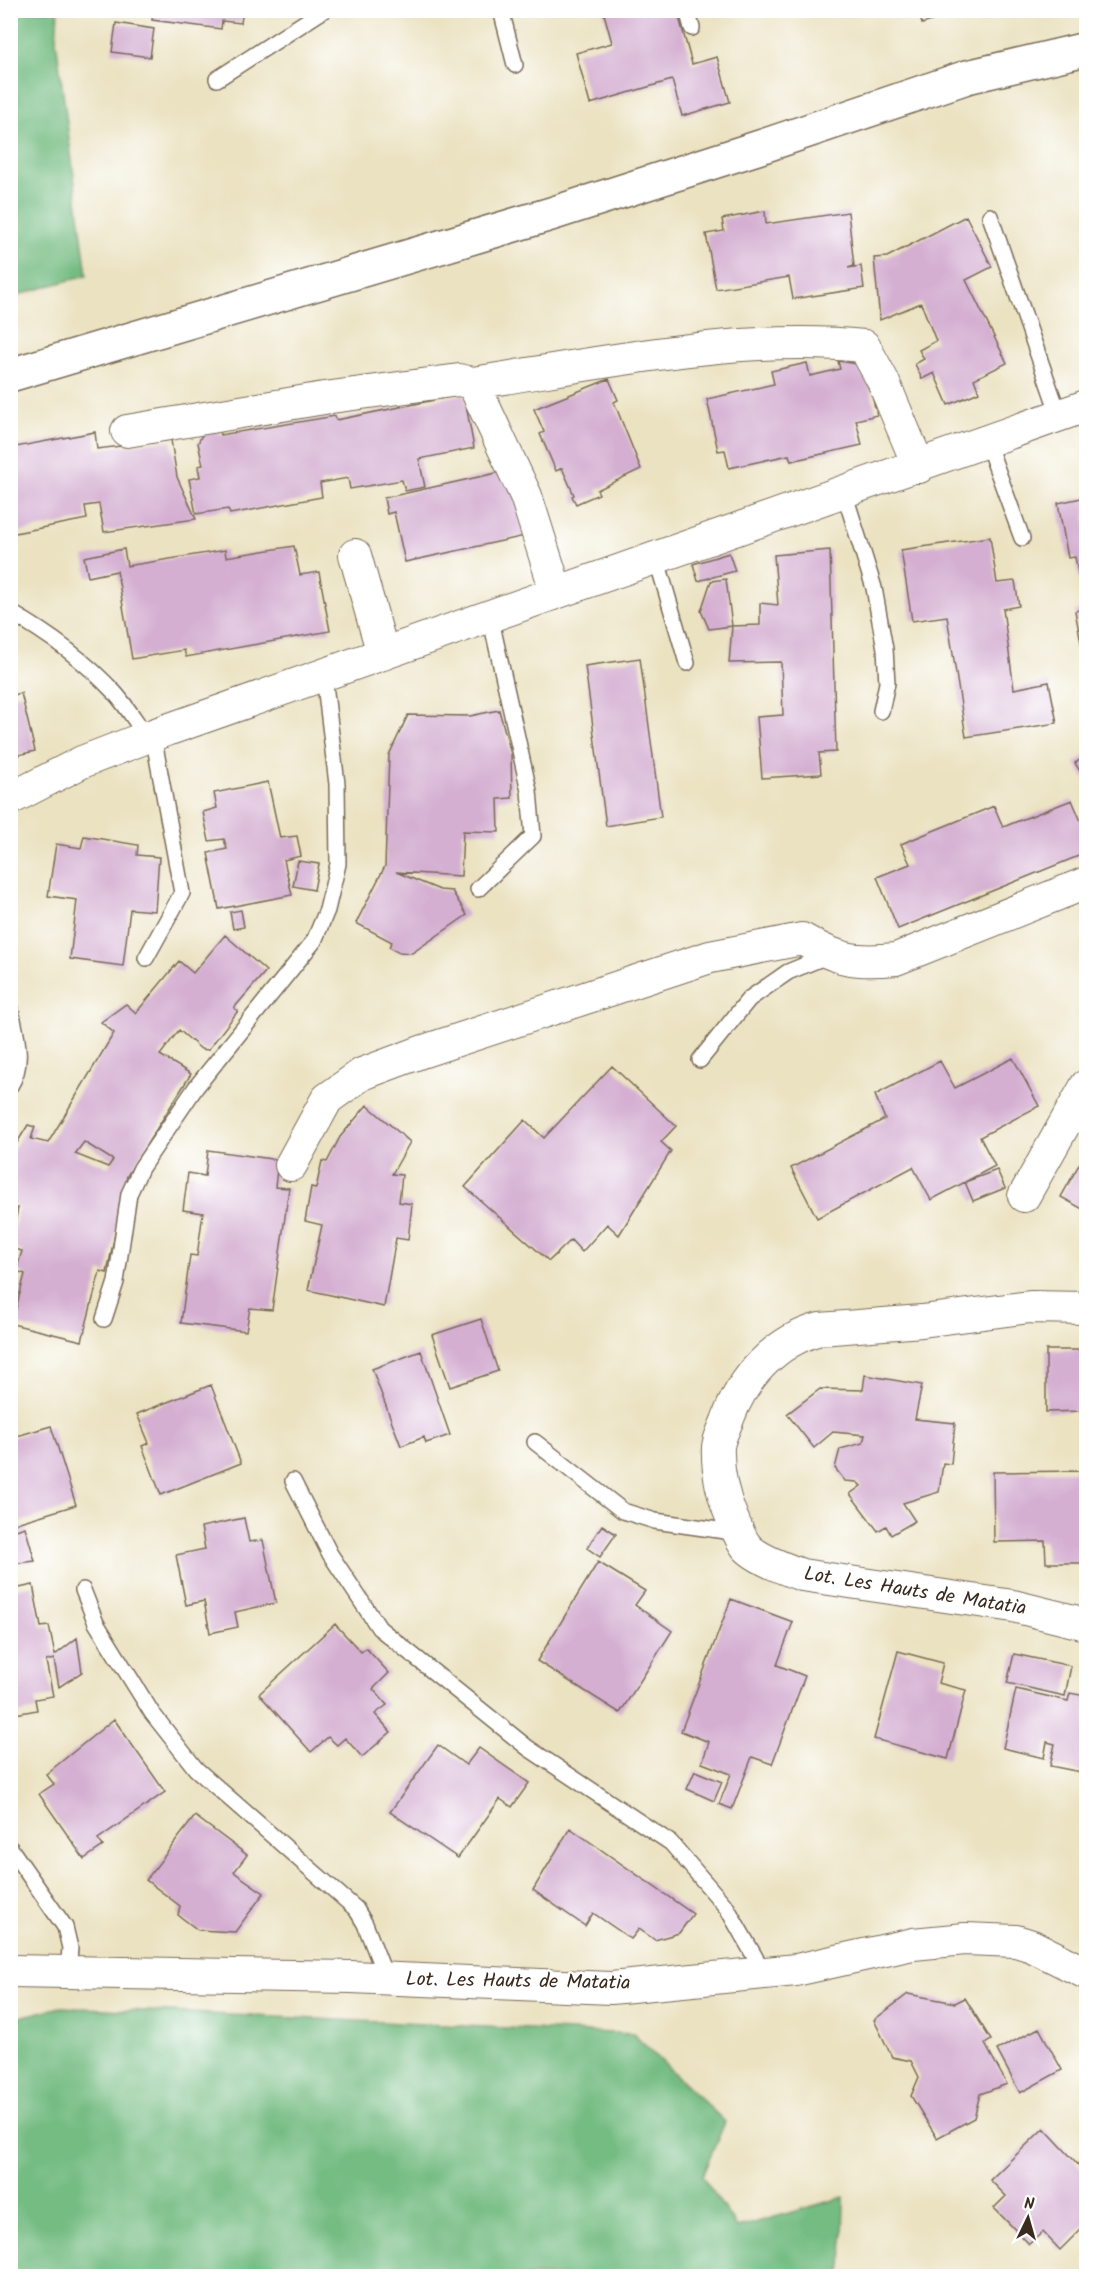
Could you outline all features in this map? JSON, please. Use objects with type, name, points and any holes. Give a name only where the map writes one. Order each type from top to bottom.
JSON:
[{"type":"main road","points":[[10,375],[551,214],[967,77],[1086,49]]},
{"type":"street","points":[[127,431],[324,398],[459,380],[473,383],[716,348],[826,342],[864,346],[883,381],[919,467]]},
{"type":"street","points":[[473,383],[526,496],[556,591]]},
{"type":"street","points":[[10,799],[82,762],[150,736],[324,676],[556,591],[919,467],[1073,411]]},
{"type":"street","points":[[355,555],[383,654]]},
{"type":"street","points":[[291,1165],[327,1099],[362,1074],[421,1052],[710,957],[802,939],[829,955],[864,962],[896,959],[1086,884]]},
{"type":"street","points":[[1024,1196],[1086,1086]]},
{"type":"street","name":"Lot. Les Hauts de Matatia","points":[[1086,1308],[1030,1307],[922,1321],[820,1329],[789,1341],[763,1362],[734,1400],[718,1444],[721,1491],[738,1533],[747,1548],[785,1570],[802,1575],[1013,1606],[1086,1624]]},
{"type":"street","name":"Lot. Les Hauts de Matatia","points":[[10,1971],[386,1978],[611,1988],[813,1967],[913,1944],[965,1940],[1024,1944],[1086,1973]]},
{"type":"lane","points":[[217,79],[324,10]]},
{"type":"lane","points":[[501,10],[515,65]]},
{"type":"lane","points":[[687,10],[692,28]]},
{"type":"lane","points":[[990,216],[1073,411]]},
{"type":"lane","points":[[987,442],[1022,538]]},
{"type":"lane","points":[[844,492],[874,588],[885,649],[888,683],[881,711]]},
{"type":"lane","points":[[656,557],[687,663]]},
{"type":"lane","points":[[10,612],[34,625],[92,671],[115,692],[150,736],[173,835],[182,893],[146,958]]},
{"type":"lane","points":[[478,889],[532,836],[529,791],[490,616]]},
{"type":"lane","points":[[104,1319],[116,1281],[129,1194],[141,1168],[196,1087],[314,941],[327,909],[338,864],[337,784],[324,676]]},
{"type":"lane","points":[[699,1060],[748,999],[788,972],[829,955]]},
{"type":"lane","points":[[10,1005],[19,1056],[17,1075],[10,1086]]},
{"type":"lane","points":[[535,1442],[623,1511],[655,1521],[738,1533]]},
{"type":"lane","points":[[293,1481],[330,1554],[378,1628],[528,1748],[672,1843],[727,1908],[764,1973]]},
{"type":"lane","points":[[83,1590],[96,1623],[159,1723],[208,1782],[356,1909],[365,1924],[386,1978]]},
{"type":"lane","points":[[10,1848],[65,1927],[70,1948],[68,1972]]},
{"type":"green space","points":[[11,10],[58,11],[56,40],[87,275],[11,297]]},
{"type":"green space","points":[[61,2007],[633,2034],[725,2122],[702,2176],[737,2228],[844,2197],[842,2276],[11,2276],[11,2019]]},
{"type":"building","points":[[153,10],[243,10],[241,23],[222,21],[221,29],[152,20]]},
{"type":"building","points":[[464,10],[480,10],[480,11],[466,15]]},
{"type":"building","points":[[603,10],[677,10],[692,64],[717,57],[730,102],[682,116],[672,80],[590,104],[576,53],[612,43]]},
{"type":"building","points":[[918,10],[963,10],[963,11],[922,24]]},
{"type":"building","points":[[116,23],[154,29],[150,57],[112,52]]},
{"type":"building","points":[[765,211],[766,224],[848,212],[854,266],[848,268],[861,266],[864,288],[793,299],[789,277],[716,289],[706,234],[724,231],[722,219]]},
{"type":"building","points":[[966,216],[992,267],[966,280],[1007,363],[974,379],[979,392],[948,405],[934,373],[922,379],[915,364],[924,359],[919,350],[936,341],[921,303],[880,320],[874,258],[887,257]]},
{"type":"building","points":[[838,361],[864,365],[877,415],[856,420],[862,445],[791,461],[789,455],[729,468],[725,450],[718,451],[707,399],[774,384],[771,371],[807,363],[810,376],[840,369]]},
{"type":"building","points":[[609,379],[618,400],[614,402],[641,469],[597,490],[599,494],[576,504],[562,468],[556,471],[540,434],[544,432],[534,409]]},
{"type":"building","points":[[464,394],[474,448],[419,459],[425,487],[405,491],[402,480],[350,489],[348,478],[320,483],[322,497],[230,514],[228,509],[196,514],[189,479],[200,477],[198,466],[203,465],[198,443],[204,431],[218,426],[220,435],[335,416],[336,420]]},
{"type":"building","points":[[95,432],[97,449],[171,440],[177,477],[196,519],[104,532],[99,504],[85,506],[87,519],[10,534],[10,448]]},
{"type":"building","points":[[510,470],[525,536],[405,562],[394,512],[387,514],[384,498]]},
{"type":"building","points":[[1086,497],[1085,607],[1075,557],[1068,558],[1058,503]]},
{"type":"building","points":[[990,537],[997,583],[1015,581],[1019,606],[1003,609],[1014,689],[1049,682],[1057,723],[966,737],[947,616],[912,621],[901,550]]},
{"type":"building","points":[[294,546],[300,575],[319,572],[330,631],[186,657],[184,650],[132,659],[117,571],[88,577],[84,557],[124,549],[127,566],[225,550],[226,557]]},
{"type":"building","points":[[830,550],[836,752],[819,753],[821,774],[762,778],[757,717],[783,715],[781,662],[729,663],[732,626],[760,625],[760,603],[778,605],[774,555]]},
{"type":"building","points":[[729,553],[735,571],[698,581],[693,564]]},
{"type":"building","points":[[726,579],[732,626],[709,629],[701,611],[711,581]]},
{"type":"building","points":[[1086,608],[1086,657],[1084,658],[1075,611]]},
{"type":"building","points":[[640,658],[661,817],[606,826],[585,666]]},
{"type":"building","points":[[21,693],[35,751],[10,757],[10,696]]},
{"type":"building","points":[[499,710],[511,754],[512,798],[498,799],[499,832],[463,831],[461,876],[396,872],[440,890],[452,891],[467,915],[412,953],[399,952],[389,947],[392,942],[356,923],[385,866],[389,755],[408,715],[470,716]]},
{"type":"building","points":[[1086,756],[1086,781],[1075,763]]},
{"type":"building","points":[[268,782],[280,838],[297,836],[301,856],[284,860],[292,895],[219,909],[208,853],[227,849],[224,839],[209,841],[203,812],[217,808],[214,793]]},
{"type":"building","points":[[1072,800],[1086,833],[1086,853],[898,929],[877,877],[910,864],[901,844],[994,806],[1003,827]]},
{"type":"building","points":[[84,836],[138,845],[137,855],[159,857],[155,911],[130,909],[123,966],[70,959],[77,900],[48,896],[56,844],[81,848]]},
{"type":"building","points":[[298,861],[319,864],[314,890],[293,886]]},
{"type":"building","points":[[241,910],[244,927],[233,929],[230,912]]},
{"type":"building","points":[[225,935],[266,971],[234,1008],[238,1011],[208,1050],[201,1049],[179,1030],[160,1055],[191,1074],[127,1176],[107,1273],[100,1271],[82,1341],[12,1324],[25,1274],[16,1271],[22,1251],[10,1248],[18,1208],[14,1208],[15,1202],[10,1201],[10,1154],[28,1125],[35,1127],[31,1139],[48,1143],[114,1033],[101,1022],[126,1004],[136,1013],[179,961],[193,973]],"holes":[[[84,1142],[113,1160],[108,1167],[75,1154]]]},
{"type":"building","points":[[1013,1058],[1039,1106],[980,1137],[995,1166],[931,1200],[913,1167],[817,1218],[791,1168],[885,1119],[875,1095],[940,1061],[955,1088]]},
{"type":"building","points":[[612,1066],[676,1126],[661,1142],[671,1151],[619,1235],[607,1224],[582,1252],[571,1240],[549,1261],[465,1187],[525,1120],[544,1138]]},
{"type":"building","points":[[367,1105],[410,1142],[392,1174],[402,1175],[399,1202],[412,1204],[408,1240],[396,1238],[384,1307],[308,1290],[322,1225],[305,1221],[311,1187],[316,1188],[322,1161],[327,1162],[340,1137]]},
{"type":"building","points":[[208,1150],[278,1160],[275,1187],[289,1188],[272,1310],[250,1308],[246,1331],[181,1323],[190,1255],[197,1256],[203,1213],[183,1210],[188,1173],[205,1176]]},
{"type":"building","points":[[1086,1152],[1086,1211],[1061,1197]]},
{"type":"building","points":[[997,1170],[1005,1188],[973,1201],[965,1182]]},
{"type":"building","points":[[481,1319],[498,1371],[450,1387],[432,1335]]},
{"type":"building","points":[[1046,1350],[1086,1350],[1086,1411],[1046,1412]]},
{"type":"building","points":[[421,1351],[450,1435],[426,1443],[424,1437],[401,1446],[372,1369]]},
{"type":"building","points":[[865,1375],[922,1385],[915,1419],[955,1423],[951,1464],[943,1463],[939,1492],[903,1503],[915,1521],[891,1535],[886,1526],[878,1531],[850,1494],[861,1486],[857,1482],[845,1481],[835,1468],[840,1449],[863,1443],[865,1435],[833,1432],[814,1448],[787,1414],[820,1389],[863,1390]]},
{"type":"building","points":[[211,1385],[241,1463],[161,1495],[142,1446],[149,1443],[137,1414]]},
{"type":"building","points":[[51,1426],[76,1505],[10,1525],[10,1438]]},
{"type":"building","points":[[1086,1471],[1086,1563],[1046,1563],[1045,1541],[994,1542],[993,1472]]},
{"type":"building","points":[[244,1518],[249,1542],[263,1540],[276,1603],[235,1612],[238,1627],[210,1633],[204,1601],[186,1605],[176,1555],[205,1549],[201,1527]]},
{"type":"building","points":[[602,1525],[616,1534],[600,1557],[587,1548]]},
{"type":"building","points":[[25,1527],[35,1561],[10,1564],[10,1532]]},
{"type":"building","points":[[598,1562],[645,1591],[635,1605],[672,1631],[620,1713],[537,1661]]},
{"type":"building","points":[[33,1585],[41,1627],[49,1626],[55,1655],[77,1638],[82,1672],[59,1687],[54,1659],[46,1661],[53,1696],[35,1699],[37,1710],[10,1715],[10,1590]]},
{"type":"building","points":[[731,1599],[793,1622],[777,1665],[805,1676],[772,1764],[752,1757],[732,1809],[719,1804],[731,1774],[702,1763],[709,1742],[681,1731]]},
{"type":"building","points":[[335,1624],[361,1652],[366,1648],[389,1673],[373,1689],[387,1705],[375,1714],[391,1732],[362,1757],[345,1738],[337,1745],[328,1737],[311,1752],[259,1694]]},
{"type":"building","points":[[898,1651],[943,1663],[938,1683],[966,1690],[948,1759],[874,1739]]},
{"type":"building","points":[[1014,1654],[1071,1666],[1065,1696],[1007,1683]]},
{"type":"building","points":[[1016,1689],[1068,1701],[1070,1693],[1086,1696],[1086,1773],[1050,1766],[1055,1744],[1047,1742],[1044,1758],[1003,1748]]},
{"type":"building","points":[[114,1719],[165,1792],[98,1839],[103,1846],[84,1859],[39,1794],[54,1784],[46,1774]]},
{"type":"building","points":[[438,1745],[466,1765],[479,1748],[529,1783],[512,1807],[500,1799],[458,1858],[390,1812]]},
{"type":"building","points":[[695,1771],[722,1782],[714,1801],[687,1789]]},
{"type":"building","points":[[195,1816],[247,1855],[234,1872],[264,1893],[235,1932],[198,1930],[178,1915],[180,1906],[146,1880]]},
{"type":"building","points":[[570,1828],[693,1914],[679,1933],[655,1940],[639,1929],[631,1939],[593,1913],[585,1926],[533,1890]]},
{"type":"building","points":[[908,1994],[955,2003],[965,1998],[991,2040],[985,2044],[1007,2084],[980,2094],[974,2118],[937,2138],[911,2096],[919,2077],[911,2061],[892,2057],[874,2020]]},
{"type":"building","points":[[1039,2028],[1062,2070],[1020,2093],[997,2050]]},
{"type":"building","points":[[1044,2128],[1086,2173],[1086,2224],[1060,2250],[1043,2232],[1029,2244],[994,2208],[1006,2196],[990,2180]]}]
